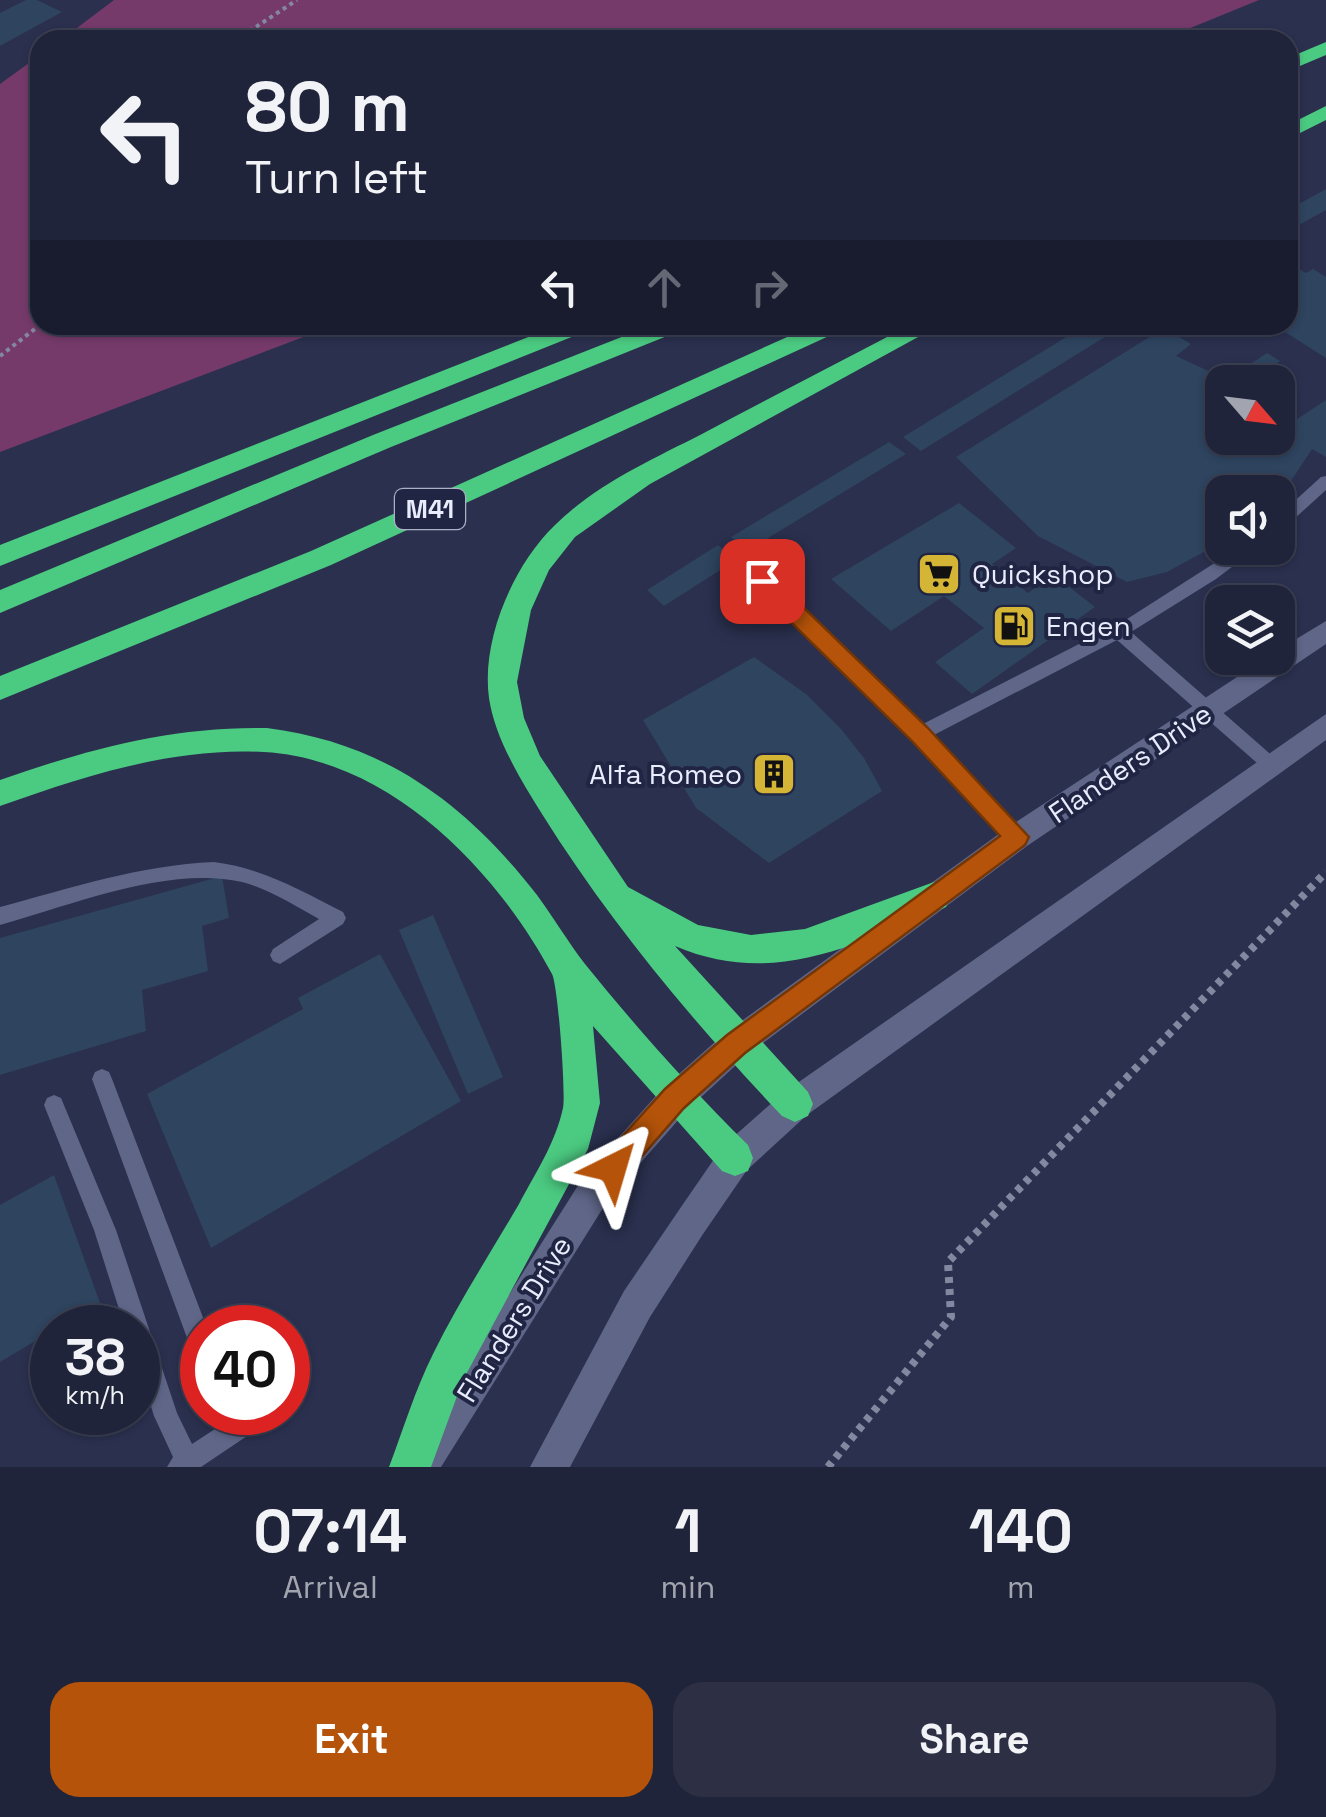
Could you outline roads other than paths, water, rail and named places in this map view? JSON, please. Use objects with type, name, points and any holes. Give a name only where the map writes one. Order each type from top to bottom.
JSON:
[{"type":"highway","points":[[1298,44],[1326,34]]},
{"type":"highway","points":[[1298,61],[1326,48]]},
{"type":"highway","points":[[1298,113],[1326,100]]},
{"type":"highway","points":[[1298,127],[1326,112]]},
{"type":"highway","points":[[0,556],[556,335]]},
{"type":"highway","points":[[0,602],[382,441],[649,335]]},
{"type":"highway","name":"M41","points":[[0,688],[321,558],[812,335]]},
{"type":"highway","points":[[795,1104],[736,1044],[611,894],[516,741],[504,700],[502,673],[517,610],[536,570],[564,531],[632,484],[909,335]]},
{"type":"highway","points":[[0,793],[73,767],[164,746],[268,740],[307,745],[358,763],[407,787],[462,830],[526,906],[571,973],[675,1099],[735,1158]]},
{"type":"highway","points":[[611,894],[681,932],[725,948],[784,950],[934,897]]},
{"type":"highway","points":[[410,1467],[446,1369],[570,1148],[582,1102],[571,973]]},
{"type":"street","name":"Flanders Drive","points":[[419,1467],[596,1188],[675,1099],[736,1044],[1016,837],[1326,631]]},
{"type":"street","points":[[549,1467],[637,1304],[735,1158],[795,1104],[1326,725]]},
{"type":"lane","points":[[1295,509],[1326,481]]},
{"type":"lane","points":[[919,734],[1117,630],[1226,565]]},
{"type":"lane","points":[[762,581],[919,734],[1016,837]]},
{"type":"lane","points":[[1117,630],[1271,765]]},
{"type":"lane","points":[[0,916],[178,872],[209,868],[242,873],[336,918],[280,955]]},
{"type":"lane","points":[[102,1079],[187,1305]]},
{"type":"lane","points":[[54,1105],[105,1230],[182,1464],[216,1435]]},
{"type":"place","name":"Quickshop","points":[[939,574]]},
{"type":"place","name":"Engen","points":[[1014,626]]},
{"type":"place","name":"Alfa Romeo","points":[[774,774]]}]
